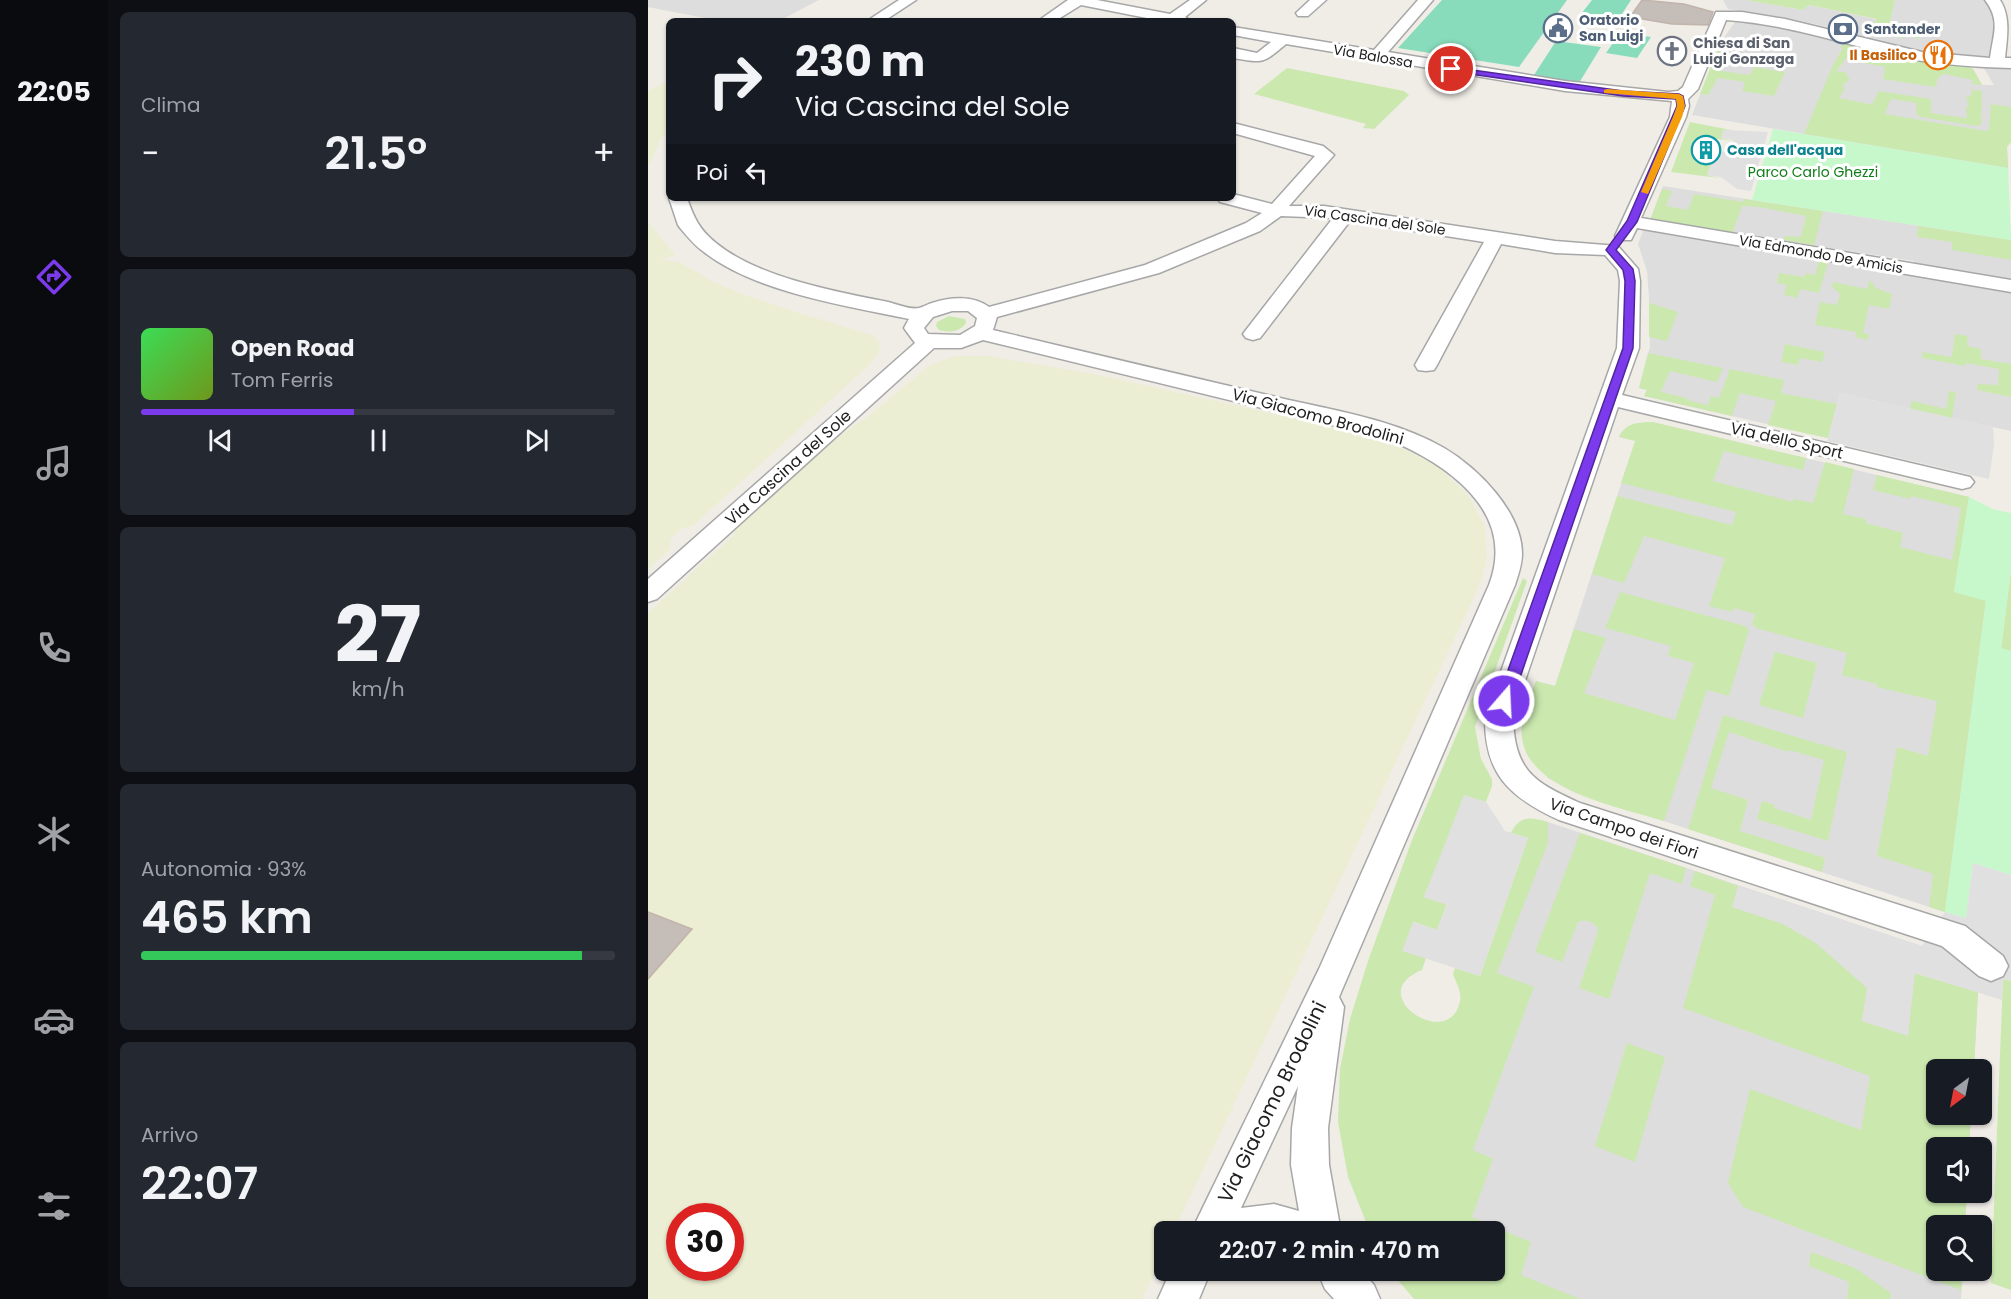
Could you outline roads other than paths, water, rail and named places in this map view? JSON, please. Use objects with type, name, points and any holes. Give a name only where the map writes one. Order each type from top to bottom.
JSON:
[{"type":"street","points":[[879,18],[909,0]]},
{"type":"street","points":[[1050,18],[1077,0],[1169,18]]},
{"type":"street","points":[[1181,18],[1199,0]]},
{"type":"street","points":[[1304,13],[1319,0]]},
{"type":"street","points":[[1377,56],[1426,0]]},
{"type":"street","points":[[1611,250],[1632,222],[1678,117],[1684,93],[1717,11],[1919,56],[1963,62],[2004,63],[2008,15],[2003,6],[1992,0]]},
{"type":"street","name":"Via Balossa","points":[[1236,32],[1565,86],[1643,96],[1684,93]]},
{"type":"street","points":[[1236,54],[1260,58],[1282,40]]},
{"type":"street","points":[[679,201],[687,222],[700,237],[714,250],[734,263],[767,278],[800,288],[922,315],[914,328],[921,338],[950,343],[971,338],[983,324],[1028,304],[1152,269],[1253,227],[1277,211],[1285,198],[1325,155],[1317,150],[1236,129]]},
{"type":"street","name":"Via Cascina del Sole","points":[[1236,201],[1277,211],[1309,210],[1346,214],[1555,247],[1611,250]]},
{"type":"street","points":[[1252,334],[1346,214]]},
{"type":"street","name":"Via Edmondo De Amicis","points":[[1632,222],[2011,286]]},
{"type":"street","points":[[1426,365],[1495,238]]},
{"type":"street","name":"Via Campo dei Fiori","points":[[1611,250],[1625,265],[1630,281],[1628,348],[1499,716],[1497,738],[1503,758],[1512,775],[1546,802],[1569,812],[1953,936],[1991,966]]},
{"type":"street","name":"Via Giacomo Brodolini","points":[[922,315],[936,308],[956,304],[975,307],[983,324],[1016,342],[1398,435],[1436,453],[1460,468],[1487,496],[1501,521],[1509,549],[1505,574],[1334,973],[1215,1221]]},
{"type":"street","points":[[1016,342],[1009,331],[1009,325],[1016,312],[1028,304]]},
{"type":"street","name":"Via Cascina del Sole","points":[[648,593],[929,341]]},
{"type":"street","name":"Via dello Sport","points":[[1611,399],[1962,482]]},
{"type":"street","name":"Via Giacomo Brodolini","points":[[1320,1221],[1310,1165],[1310,1128],[1321,1041],[1334,973]]},
{"type":"street","points":[[1178,1299],[1186,1281]]},
{"type":"place","name":"Oratorio San Luigi","points":[[1558,28]]},
{"type":"place","name":"Santander","points":[[1843,29]]},
{"type":"place","name":"Chiesa di San Luigi Gonzaga","points":[[1672,51]]},
{"type":"place","name":"Il Basilico","points":[[1938,55]]},
{"type":"place","name":"Casa dell'acqua","points":[[1706,150]]},
{"type":"park label","name":"Parco Carlo Ghezzi","points":[[1813,172]]}]
